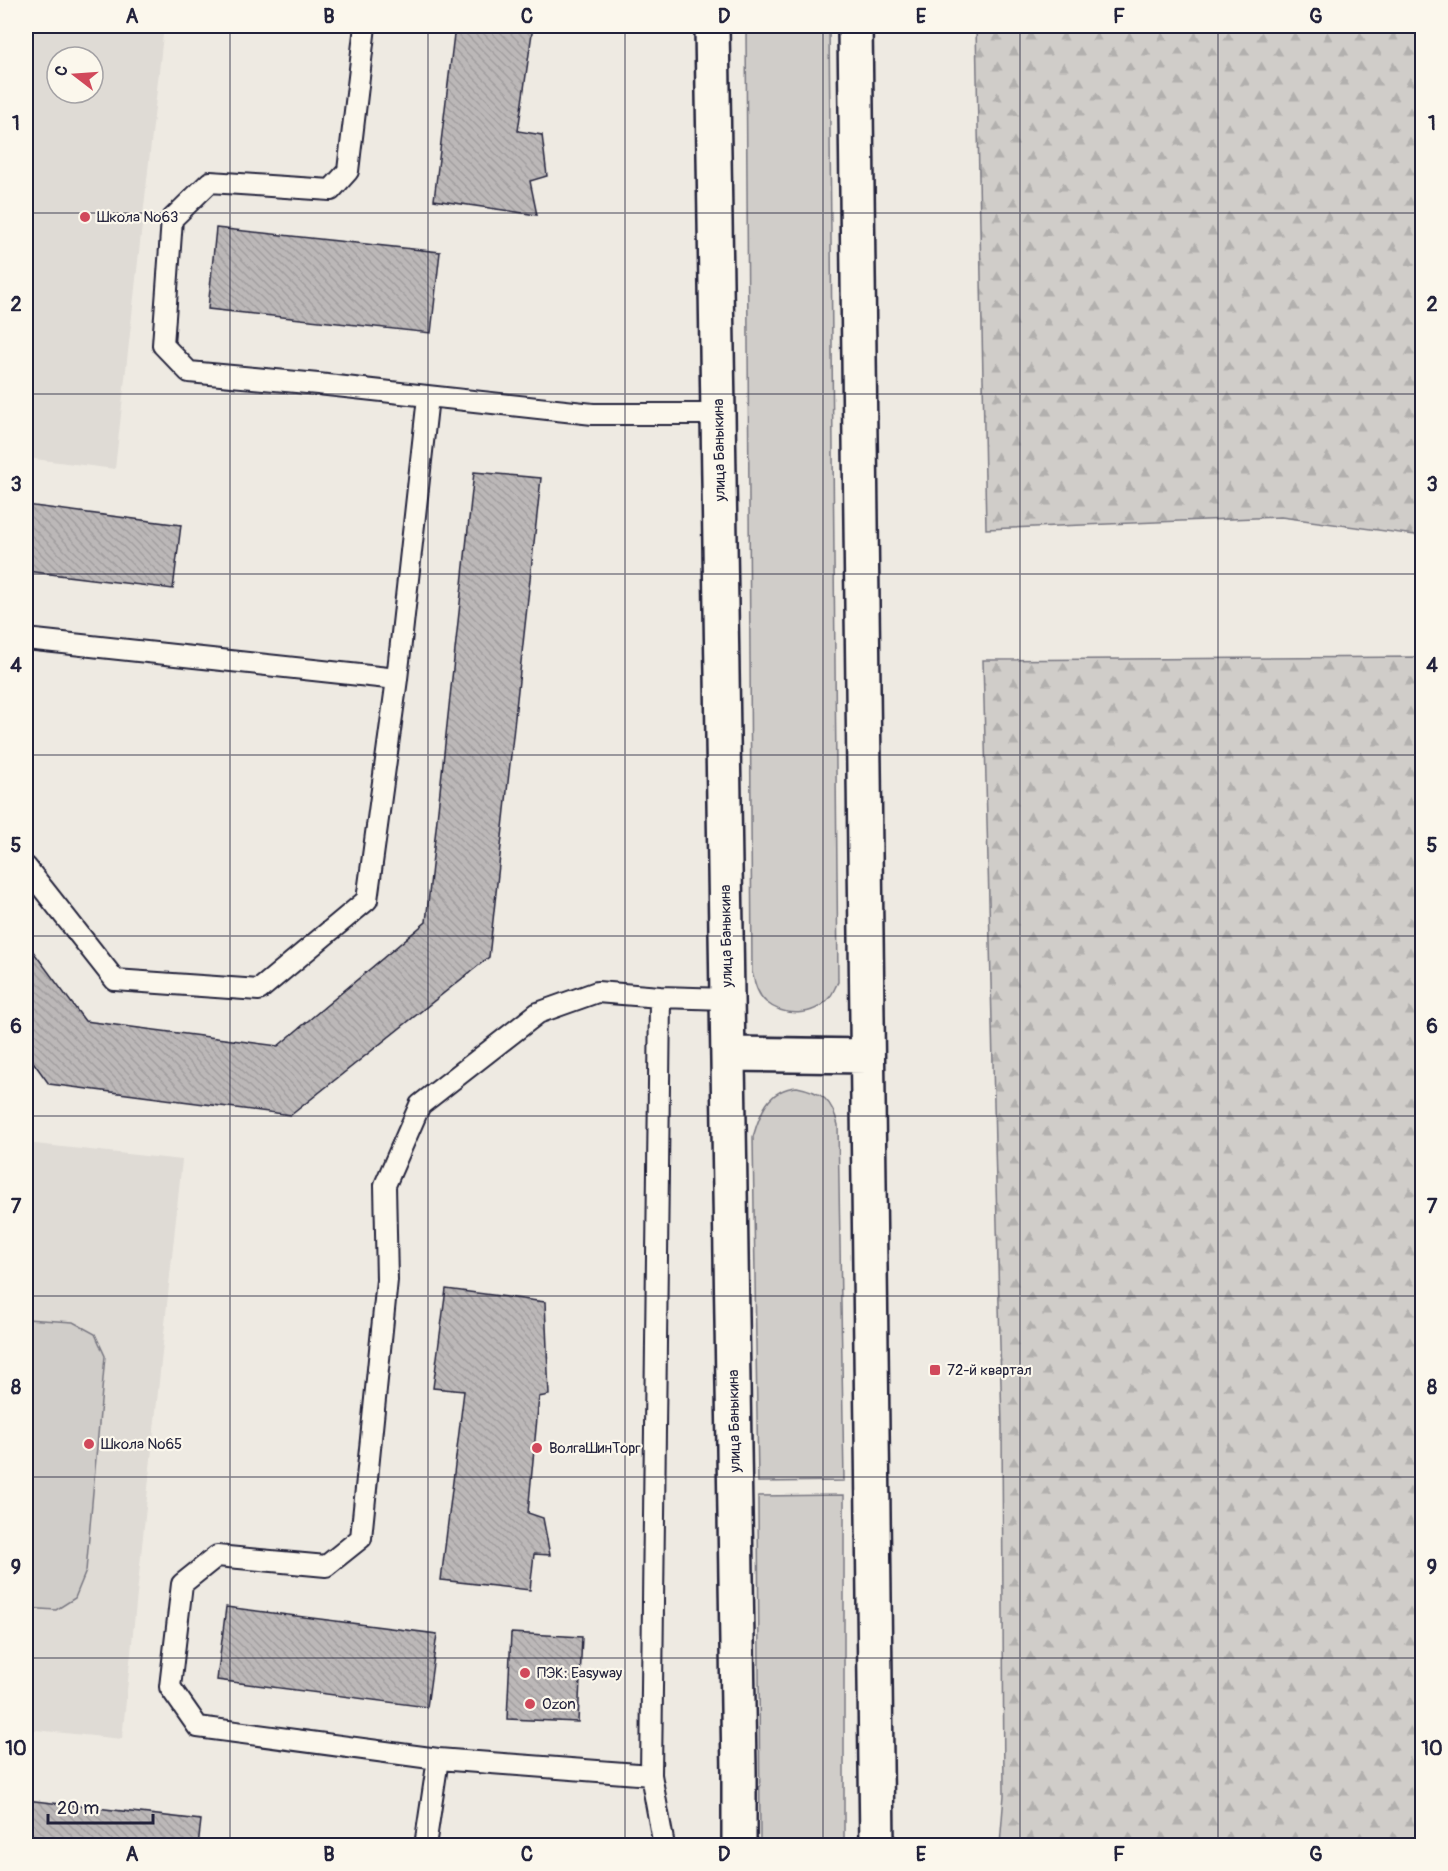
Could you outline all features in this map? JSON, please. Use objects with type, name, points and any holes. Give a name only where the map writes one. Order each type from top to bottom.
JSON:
[{"type":"main road","name":"улица Баныкина","points":[[712,26],[740,1772],[739,1845]]},
{"type":"main road","points":[[855,26],[877,1845]]},
{"type":"main road","points":[[729,1054],[867,1056]]},
{"type":"lane","points":[[364,26],[348,171],[331,190],[210,182],[172,219],[163,345],[189,372],[593,414],[718,414]]},
{"type":"lane","points":[[26,867],[115,981],[258,990],[367,900],[397,679],[428,397]]},
{"type":"lane","points":[[26,639],[397,679]]},
{"type":"lane","points":[[651,1774],[438,1759],[198,1727],[170,1687],[182,1584],[217,1556],[326,1566],[361,1538],[387,1280],[385,1185],[420,1105],[538,1013],[597,992],[727,999]]},
{"type":"lane","points":[[660,997],[651,1774],[664,1845]]},
{"type":"lane","points":[[425,1845],[438,1759]]},
{"type":"shaded area","name":"Школа №63","points":[[26,26],[164,26],[115,469],[26,458]]},
{"type":"shaded area","name":"Школа №65","points":[[26,1143],[182,1160],[122,1739],[26,1729]]},
{"type":"green space","points":[[746,26],[829,26],[838,982],[822,1004],[807,1012],[798,1013],[781,1010],[766,1002],[758,992],[752,972]]},
{"type":"green space","points":[[976,26],[1422,26],[1422,536],[1281,517],[986,529]]},
{"type":"green space","points":[[1422,657],[1422,1845],[1000,1845],[1004,1795],[1002,1425],[983,660]]},
{"type":"green space","points":[[797,1087],[825,1098],[833,1109],[838,1125],[844,1481],[758,1482],[753,1137],[762,1111],[772,1097],[779,1092]]},
{"type":"green space","points":[[26,1319],[73,1322],[95,1334],[105,1356],[86,1571],[75,1598],[56,1610],[26,1608]]},
{"type":"green space","points":[[844,1495],[844,1845],[760,1845],[758,1496]]},
{"type":"building","points":[[455,26],[533,26],[518,131],[542,135],[547,176],[530,181],[537,215],[434,200]]},
{"type":"building","points":[[216,228],[440,252],[431,333],[208,309]]},
{"type":"building","points":[[474,472],[541,478],[489,957],[291,1115],[49,1084],[26,1052],[26,942],[85,1021],[278,1046],[426,922]]},
{"type":"building","points":[[26,505],[181,525],[173,589],[26,571]]},
{"type":"building","points":[[446,1289],[545,1302],[549,1395],[539,1397],[528,1513],[543,1518],[550,1555],[534,1554],[530,1590],[441,1580],[464,1391],[433,1388]]},
{"type":"building","points":[[226,1607],[437,1634],[427,1707],[217,1680]]},
{"type":"building","points":[[511,1633],[582,1637],[578,1722],[507,1719]]},
{"type":"building","points":[[26,1800],[201,1820],[198,1846],[26,1846]]},
{"type":"place","name":"Школа №63","points":[[85,217]]},
{"type":"place","name":"72-й квартал","points":[[935,1370]]},
{"type":"place","name":"Школа №65","points":[[89,1444]]},
{"type":"place","name":"ВолгаШинТорг","points":[[537,1448]]},
{"type":"place","name":"ПЭК: Easyway","points":[[525,1673]]},
{"type":"place","name":"Ozon","points":[[530,1704]]}]
